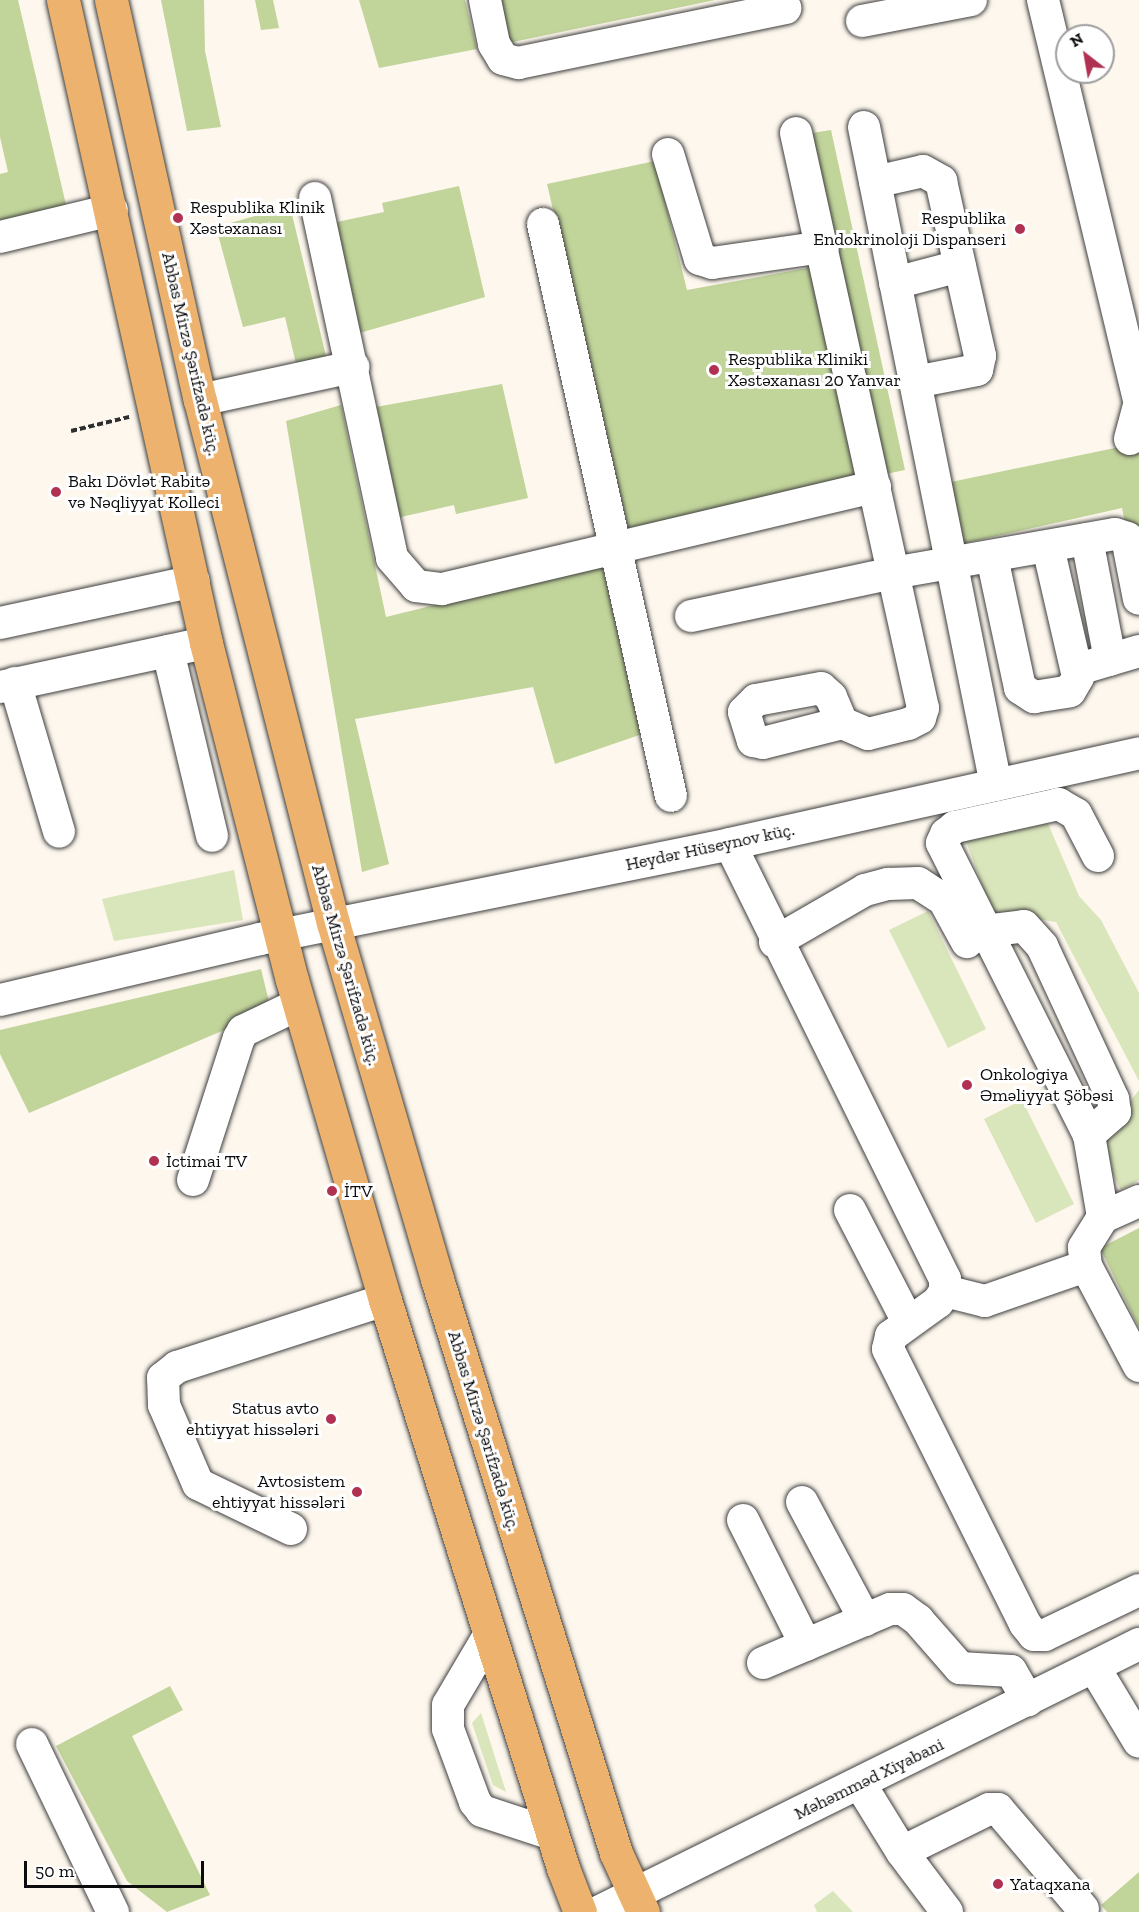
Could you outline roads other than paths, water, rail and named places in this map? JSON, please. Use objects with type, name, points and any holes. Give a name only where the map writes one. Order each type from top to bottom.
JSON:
[{"type":"main road","points":[[63,0],[112,210],[206,643],[280,935],[385,1300],[552,1834],[580,1912]]},
{"type":"main road","name":"Abbas Mirzə Şərifzadə küç.","points":[[111,0],[200,400],[333,923],[437,1279],[616,1853],[639,1903]]},
{"type":"street","points":[[485,0],[494,44],[503,59],[518,63],[785,8]]},
{"type":"street","points":[[862,21],[971,0]]},
{"type":"street","points":[[1043,0],[1139,400]]},
{"type":"street","points":[[864,127],[996,785]]},
{"type":"street","points":[[796,133],[923,708],[920,718],[868,734],[842,723]]},
{"type":"street","points":[[668,154],[700,259],[712,263],[823,247]]},
{"type":"street","points":[[875,182],[923,171],[941,181],[981,364],[977,370],[915,382]]},
{"type":"street","points":[[315,198],[353,367],[392,558],[416,586],[442,589],[875,487]]},
{"type":"street","points":[[0,237],[112,210]]},
{"type":"street","points":[[543,224],[671,796]]},
{"type":"street","points":[[895,283],[960,266]]},
{"type":"street","points":[[200,400],[353,367]]},
{"type":"street","points":[[1130,439],[1139,405]]},
{"type":"street","points":[[691,616],[893,573],[1115,534],[1127,538],[1139,599]]},
{"type":"street","points":[[1077,670],[1124,656],[1087,539]]},
{"type":"street","points":[[992,557],[1020,688],[1034,697],[1070,691],[1076,685],[1077,670],[1048,547]]},
{"type":"street","points":[[0,623],[194,581]]},
{"type":"street","points":[[59,832],[7,685],[206,643]]},
{"type":"street","points":[[168,651],[212,836]]},
{"type":"street","name":"Heydər Hüseynov küç.","points":[[0,1000],[333,923],[730,844],[1139,753]]},
{"type":"street","points":[[1098,856],[1076,814],[1059,804],[955,827],[942,843],[1089,1135],[1103,1217]]},
{"type":"street","points":[[730,844],[775,942],[945,1279],[945,1291],[938,1302],[891,1336],[888,1349],[1025,1624],[1034,1635],[1053,1632],[1139,1590]]},
{"type":"street","points":[[775,942],[865,890],[888,884],[918,883],[932,890],[944,900],[1094,1171]]},
{"type":"street","points":[[985,931],[1024,926],[1041,946],[1113,1099],[1115,1112],[1089,1135]]},
{"type":"street","points":[[193,1180],[243,1031],[299,1004]]},
{"type":"street","points":[[1139,1201],[1103,1217],[1084,1248],[1086,1266],[1139,1366]]},
{"type":"street","points":[[850,1210],[908,1322]]},
{"type":"street","points":[[945,1291],[985,1301],[1086,1266]]},
{"type":"street","points":[[291,1529],[198,1484],[164,1405],[163,1378],[177,1367],[385,1300]]},
{"type":"street","points":[[802,1502],[865,1620]]},
{"type":"street","points":[[743,1520],[806,1645]]},
{"type":"street","points":[[764,1663],[890,1609],[903,1609],[918,1620],[960,1668],[1011,1671],[1028,1700]]},
{"type":"street","points":[[490,1634],[448,1705],[448,1729],[475,1802],[482,1811],[552,1834]]},
{"type":"street","name":"Məhəmməd Xiyabani","points":[[598,1912],[639,1903],[860,1784],[1139,1644]]},
{"type":"street","points":[[1094,1667],[1139,1742]]},
{"type":"street","points":[[32,1744],[113,1912]]},
{"type":"street","points":[[860,1784],[902,1852],[947,1912]]},
{"type":"street","points":[[902,1852],[989,1809],[998,1809],[1083,1909]]},
{"type":"place","name":"Respublika Klinik Xəstəxanası","points":[[178,218]]},
{"type":"place","name":"Respublika Endokrinoloji Dispanseri","points":[[1020,229]]},
{"type":"place","name":"Respublika Kliniki Xəstəxanası 20 Yanvar","points":[[714,370]]},
{"type":"place","name":"Bakı Dövlət Rabitə və Nəqliyyat Kolleci","points":[[56,492]]},
{"type":"place","name":"Onkologiya Əməliyyat Şöbəsi","points":[[967,1085]]},
{"type":"place","name":"İctimai TV","points":[[154,1161]]},
{"type":"place","name":"İTV","points":[[332,1191]]},
{"type":"place","name":"Status avto ehtiyyat hissələri","points":[[331,1419]]},
{"type":"place","name":"Avtosistem ehtiyyat hissələri","points":[[357,1492]]},
{"type":"place","name":"Yataqxana","points":[[998,1884]]}]
